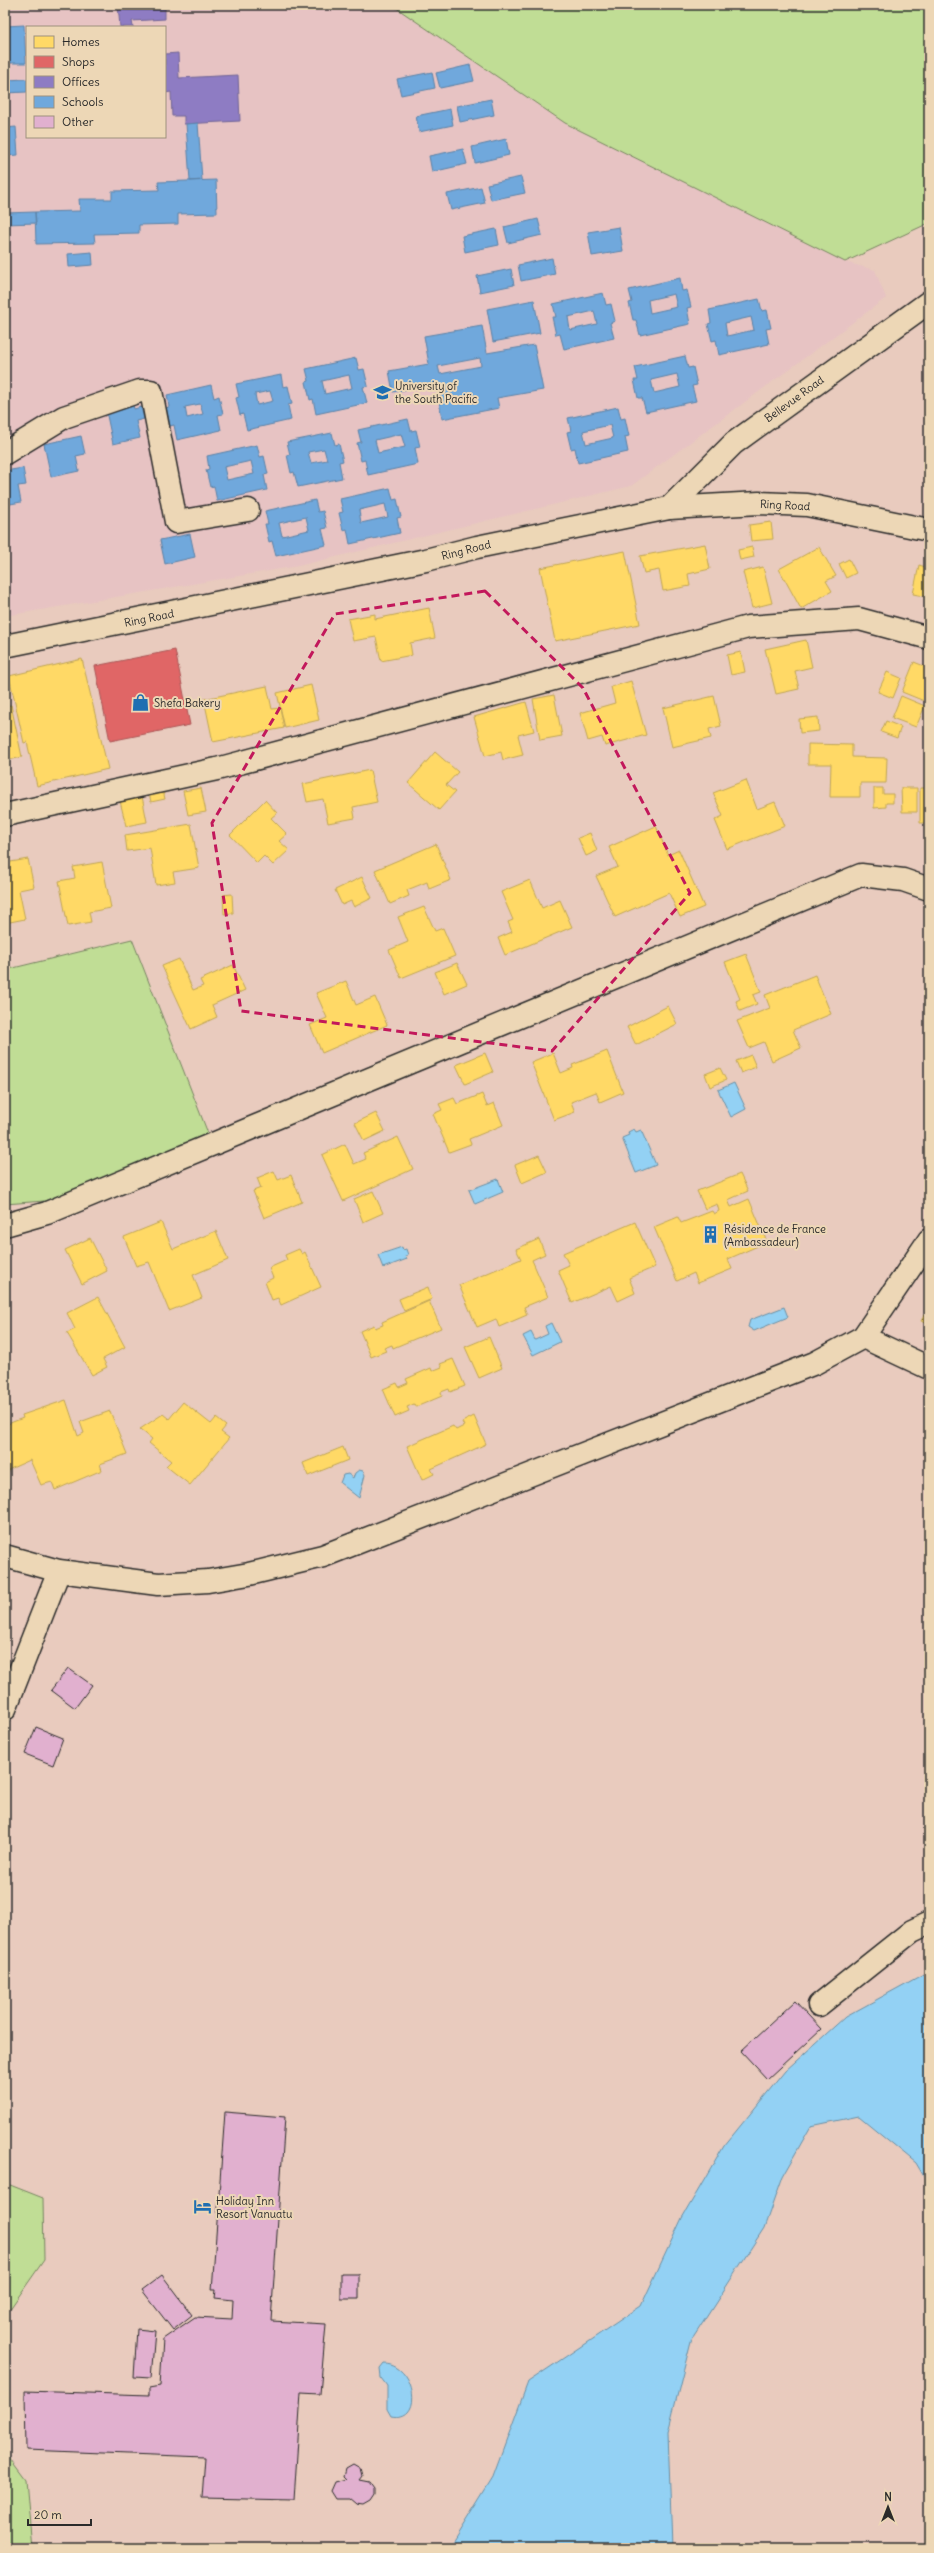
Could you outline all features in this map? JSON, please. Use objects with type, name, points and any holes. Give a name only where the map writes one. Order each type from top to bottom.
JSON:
[{"type":"street","name":"Bellevue Road","points":[[669,508],[734,443],[929,302]]},
{"type":"street","points":[[5,452],[64,417],[140,391],[151,391],[176,522],[248,510]]},
{"type":"street","name":"Ring Road","points":[[5,646],[426,560],[477,547],[669,508],[760,503],[807,505],[929,530]]},
{"type":"street","points":[[5,815],[217,769],[748,627],[859,619],[929,638]]},
{"type":"street","points":[[5,1225],[47,1214],[861,875],[903,880],[929,889]]},
{"type":"street","points":[[5,1556],[59,1571],[158,1584],[208,1581],[324,1556],[815,1363],[863,1337],[929,1240]]},
{"type":"street","points":[[863,1337],[929,1368]]},
{"type":"street","points":[[5,1709],[59,1571]]},
{"type":"street","points":[[819,2005],[912,1931],[929,1923]]},
{"type":"highlighted area","points":[[485,591],[583,688],[690,893],[552,1051],[241,1011],[212,823],[335,614]]},
{"type":"shaded area","name":"University of the South Pacific","points":[[5,5],[392,5],[565,123],[845,262],[875,270],[886,298],[631,486],[298,566],[5,616]]},
{"type":"green space","points":[[392,5],[929,5],[929,223],[845,262],[565,123]]},
{"type":"green space","points":[[132,939],[211,1141],[44,1201],[5,1204],[5,970]]},
{"type":"green space","points":[[5,2183],[43,2198],[44,2260],[5,2316]]},
{"type":"green space","points":[[5,2452],[26,2480],[32,2548],[5,2548]]},
{"type":"water","points":[[734,1083],[746,1109],[731,1117],[718,1090]]},
{"type":"water","points":[[634,1129],[636,1132],[641,1130],[656,1165],[636,1173],[622,1138],[629,1135],[628,1132]]},
{"type":"water","points":[[498,1179],[503,1192],[475,1204],[469,1190]]},
{"type":"water","points":[[402,1247],[403,1250],[406,1249],[408,1255],[405,1256],[407,1259],[383,1268],[378,1255]]},
{"type":"water","points":[[784,1307],[788,1317],[754,1331],[748,1327],[750,1320]]},
{"type":"water","points":[[551,1323],[560,1342],[533,1355],[523,1336],[531,1332],[535,1340],[548,1334],[545,1326]]},
{"type":"water","points":[[359,1470],[363,1471],[365,1475],[359,1498],[340,1483],[343,1475],[348,1474],[353,1478],[355,1473]]},
{"type":"water","points":[[929,1971],[929,2185],[916,2163],[859,2116],[811,2126],[782,2177],[764,2228],[691,2341],[668,2432],[672,2548],[449,2548],[493,2477],[528,2382],[641,2306],[682,2218],[724,2146],[785,2071],[845,2017]]},
{"type":"water","points":[[384,2364],[395,2367],[403,2373],[409,2382],[412,2393],[412,2403],[409,2411],[402,2416],[391,2416],[387,2409],[387,2386],[381,2378],[380,2369]]},
{"type":"building: Homes","points":[[771,522],[773,539],[751,541],[749,525]]},
{"type":"building: Homes","points":[[705,544],[710,569],[688,574],[690,586],[663,591],[659,570],[644,573],[640,556]]},
{"type":"building: Homes","points":[[752,547],[754,557],[740,560],[738,550]]},
{"type":"building: Homes","points":[[819,547],[836,576],[826,581],[832,591],[801,609],[779,569]]},
{"type":"building: Homes","points":[[625,551],[640,624],[555,641],[540,568]]},
{"type":"building: Homes","points":[[849,559],[856,573],[846,578],[839,564]]},
{"type":"building: Homes","points":[[919,565],[929,568],[929,597],[913,594]]},
{"type":"building: Homes","points":[[763,567],[772,603],[752,608],[743,572]]},
{"type":"building: Homes","points":[[429,608],[435,638],[410,643],[412,655],[381,661],[376,637],[353,641],[348,619],[375,614],[375,619]]},
{"type":"building: Homes","points":[[806,640],[812,667],[795,671],[799,689],[776,694],[765,649]]},
{"type":"building: Homes","points":[[741,652],[745,672],[731,675],[727,655]]},
{"type":"building: Homes","points":[[82,659],[108,769],[37,786],[27,742],[24,743],[9,676]]},
{"type":"building: Homes","points":[[914,662],[929,668],[926,683],[929,685],[929,703],[902,692]]},
{"type":"building: Homes","points":[[887,672],[901,678],[893,698],[878,692]]},
{"type":"building: Homes","points":[[631,681],[646,735],[605,746],[602,737],[588,741],[580,713],[615,703],[611,687]]},
{"type":"building: Homes","points":[[311,685],[319,720],[285,728],[277,693]]},
{"type":"building: Homes","points":[[267,686],[272,709],[280,708],[284,728],[213,742],[204,699]]},
{"type":"building: Homes","points":[[554,695],[562,736],[540,740],[533,699]]},
{"type":"building: Homes","points":[[714,696],[721,726],[709,729],[711,738],[672,747],[663,708]]},
{"type":"building: Homes","points":[[901,696],[925,706],[916,727],[892,718]]},
{"type":"building: Homes","points":[[526,702],[534,731],[518,735],[523,755],[503,760],[501,752],[485,756],[474,717]]},
{"type":"building: Homes","points":[[11,705],[22,757],[5,761],[5,706]]},
{"type":"building: Homes","points":[[818,717],[819,731],[800,733],[799,719]]},
{"type":"building: Homes","points":[[886,721],[901,727],[897,738],[881,732]]},
{"type":"building: Homes","points":[[808,744],[852,745],[852,757],[887,758],[886,783],[860,783],[860,797],[830,797],[831,764],[808,764]]},
{"type":"building: Homes","points":[[435,752],[458,772],[446,785],[455,792],[439,810],[408,783]]},
{"type":"building: Homes","points":[[370,770],[377,802],[353,807],[355,818],[328,823],[323,799],[307,802],[303,784]]},
{"type":"building: Homes","points":[[746,780],[757,809],[775,802],[785,826],[727,849],[715,820],[723,816],[713,793]]},
{"type":"building: Homes","points":[[201,788],[206,812],[188,815],[183,791]]},
{"type":"building: Homes","points":[[874,788],[883,788],[883,794],[893,794],[893,803],[886,803],[886,807],[874,808]]},
{"type":"building: Homes","points":[[901,788],[917,788],[917,812],[902,812]]},
{"type":"building: Homes","points":[[920,788],[929,788],[929,823],[920,823]]},
{"type":"building: Homes","points":[[163,790],[165,799],[151,802],[149,793]]},
{"type":"building: Homes","points":[[142,796],[147,822],[126,826],[120,801]]},
{"type":"building: Homes","points":[[265,800],[277,813],[271,818],[287,834],[279,841],[289,850],[273,865],[264,856],[257,863],[230,835]]},
{"type":"building: Homes","points":[[191,824],[199,868],[173,872],[175,882],[156,885],[150,848],[127,851],[125,835]]},
{"type":"building: Homes","points":[[656,826],[668,855],[679,850],[704,907],[680,917],[669,893],[615,917],[596,876],[618,867],[609,847]]},
{"type":"building: Homes","points":[[590,833],[597,851],[586,856],[578,838]]},
{"type":"building: Homes","points":[[436,844],[451,880],[429,889],[427,882],[407,890],[409,896],[390,904],[375,870]]},
{"type":"building: Homes","points":[[28,859],[34,887],[19,890],[25,919],[5,923],[5,863]]},
{"type":"building: Homes","points":[[102,862],[111,908],[89,912],[91,922],[68,926],[59,881],[75,878],[73,867]]},
{"type":"building: Homes","points":[[362,877],[372,898],[354,907],[351,901],[342,905],[335,890]]},
{"type":"building: Homes","points":[[530,880],[542,908],[560,900],[572,927],[505,955],[498,938],[512,932],[508,922],[513,920],[501,892]]},
{"type":"building: Homes","points":[[232,894],[233,913],[224,914],[223,895]]},
{"type":"building: Homes","points":[[424,907],[435,931],[443,928],[455,956],[401,978],[389,950],[408,942],[398,917]]},
{"type":"building: Homes","points":[[746,954],[761,992],[753,995],[757,1004],[740,1011],[736,1001],[740,999],[725,962]]},
{"type":"building: Homes","points":[[179,959],[193,990],[203,986],[200,980],[233,965],[245,990],[212,1005],[217,1017],[191,1029],[162,966]]},
{"type":"building: Homes","points":[[457,963],[467,984],[444,994],[435,972]]},
{"type":"building: Homes","points":[[815,975],[831,1014],[793,1030],[801,1048],[772,1061],[764,1042],[749,1048],[737,1021],[770,1008],[765,995]]},
{"type":"building: Homes","points":[[346,981],[356,1005],[375,997],[387,1025],[322,1053],[310,1025],[327,1018],[316,993]]},
{"type":"building: Homes","points":[[668,1006],[677,1024],[636,1045],[627,1027]]},
{"type":"building: Homes","points":[[607,1051],[623,1092],[600,1102],[596,1092],[571,1102],[575,1112],[554,1120],[531,1062],[553,1053],[561,1073],[573,1068],[572,1065]]},
{"type":"building: Homes","points":[[485,1053],[493,1072],[465,1084],[456,1065]]},
{"type":"building: Homes","points":[[751,1055],[756,1067],[741,1073],[736,1061]]},
{"type":"building: Homes","points":[[720,1068],[726,1080],[710,1087],[705,1074]]},
{"type":"building: Homes","points":[[482,1094],[487,1106],[494,1103],[503,1125],[469,1139],[471,1144],[449,1152],[433,1114],[442,1110],[439,1104],[454,1098],[457,1104]]},
{"type":"building: Homes","points":[[376,1113],[385,1131],[364,1141],[355,1123]]},
{"type":"building: Homes","points":[[398,1137],[413,1169],[343,1201],[322,1155],[345,1144],[354,1164],[366,1159],[363,1153]]},
{"type":"building: Homes","points":[[539,1155],[547,1172],[522,1183],[515,1165]]},
{"type":"building: Homes","points":[[274,1171],[278,1180],[291,1175],[302,1202],[264,1218],[253,1191],[261,1188],[257,1178]]},
{"type":"building: Homes","name":"Résidence de France (Ambassadeur)","points":[[740,1174],[748,1191],[728,1200],[731,1207],[749,1199],[767,1242],[728,1259],[732,1269],[698,1283],[694,1273],[677,1281],[654,1227],[678,1217],[681,1223],[712,1211],[714,1214],[719,1211],[717,1204],[705,1209],[697,1191]]},
{"type":"building: Homes","points":[[373,1191],[383,1213],[363,1222],[354,1199]]},
{"type":"building: Homes","points":[[161,1222],[173,1249],[216,1231],[228,1260],[193,1275],[202,1298],[169,1311],[149,1262],[136,1266],[124,1237]]},
{"type":"building: Homes","points":[[635,1222],[655,1267],[629,1278],[635,1293],[618,1301],[611,1286],[572,1303],[558,1270],[569,1265],[563,1253]]},
{"type":"building: Homes","points":[[90,1238],[107,1271],[82,1284],[65,1250]]},
{"type":"building: Homes","points":[[539,1239],[545,1254],[532,1260],[548,1297],[524,1307],[527,1315],[499,1327],[496,1319],[477,1327],[459,1285],[521,1259],[516,1249]]},
{"type":"building: Homes","points":[[299,1249],[302,1254],[305,1252],[321,1287],[281,1305],[278,1298],[272,1300],[265,1282],[273,1278],[269,1268],[287,1260],[285,1255]]},
{"type":"building: Homes","points":[[428,1287],[432,1299],[404,1311],[399,1299]]},
{"type":"building: Homes","points":[[98,1297],[125,1347],[103,1359],[107,1367],[92,1375],[67,1333],[75,1329],[67,1313]]},
{"type":"building: Homes","points":[[429,1301],[441,1328],[393,1348],[392,1345],[384,1348],[386,1351],[371,1357],[360,1331],[374,1325],[375,1328],[383,1325],[382,1322]]},
{"type":"building: Homes","points":[[929,1307],[929,1325],[921,1321]]},
{"type":"building: Homes","points":[[489,1337],[502,1368],[479,1378],[465,1347]]},
{"type":"building: Homes","points":[[453,1359],[465,1386],[450,1392],[449,1389],[441,1392],[442,1396],[416,1407],[414,1404],[407,1407],[409,1411],[395,1417],[383,1389],[397,1383],[399,1387],[408,1383],[406,1379],[431,1368],[432,1371],[442,1367],[440,1364]]},
{"type":"building: Homes","points":[[66,1400],[78,1436],[84,1433],[80,1422],[110,1411],[127,1454],[100,1464],[102,1470],[55,1490],[52,1482],[41,1485],[30,1460],[10,1469],[5,1478],[5,1425],[23,1418],[22,1415]]},
{"type":"building: Homes","points":[[183,1402],[211,1424],[216,1418],[226,1426],[221,1432],[229,1438],[190,1485],[166,1466],[171,1461],[149,1443],[152,1439],[140,1429],[163,1414],[169,1419]]},
{"type":"building: Homes","points":[[474,1416],[486,1444],[431,1469],[434,1474],[422,1480],[407,1446],[453,1426],[456,1430],[464,1426],[462,1422]]},
{"type":"building: Homes","points":[[343,1447],[348,1460],[308,1476],[303,1463]]},
{"type":"building: Shops","points":[[175,650],[190,725],[110,741],[95,666]]},
{"type":"building: Offices","points":[[118,5],[165,5],[165,19],[132,21],[133,26],[120,26]]},
{"type":"building: Offices","points":[[178,53],[179,78],[238,75],[240,121],[184,124],[184,116],[172,116],[171,92],[166,93],[166,54]]},
{"type":"building: Schools","points":[[24,25],[26,63],[5,63],[5,26]]},
{"type":"building: Schools","points":[[470,65],[474,81],[440,88],[436,73]]},
{"type":"building: Schools","points":[[432,72],[435,88],[401,95],[397,79]]},
{"type":"building: Schools","points":[[26,79],[26,92],[5,93],[5,80]]},
{"type":"building: Schools","points":[[491,99],[494,115],[460,122],[457,106]]},
{"type":"building: Schools","points":[[450,109],[453,125],[419,132],[416,116]]},
{"type":"building: Schools","points":[[198,123],[202,180],[190,181],[186,124]]},
{"type":"building: Schools","points":[[16,127],[18,155],[5,156],[5,128]]},
{"type":"building: Schools","points":[[506,139],[509,155],[475,163],[472,147]]},
{"type":"building: Schools","points":[[463,149],[467,164],[432,172],[429,156]]},
{"type":"building: Schools","points":[[521,177],[525,193],[491,200],[487,184]]},
{"type":"building: Schools","points":[[216,180],[217,213],[178,214],[178,224],[139,225],[139,233],[94,234],[95,243],[36,244],[35,212],[80,211],[79,199],[112,199],[112,191],[159,190],[158,182]]},
{"type":"building: Schools","points":[[481,187],[485,203],[451,210],[447,194]]},
{"type":"building: Schools","points":[[35,212],[36,223],[5,224],[5,213]]},
{"type":"building: Schools","points":[[538,219],[542,235],[508,243],[504,227]]},
{"type":"building: Schools","points":[[619,227],[623,251],[592,256],[588,232]]},
{"type":"building: Schools","points":[[496,229],[499,245],[465,252],[462,236]]},
{"type":"building: Schools","points":[[92,252],[93,265],[69,267],[68,254]]},
{"type":"building: Schools","points":[[552,258],[555,274],[521,281],[518,265]]},
{"type":"building: Schools","points":[[511,269],[514,285],[480,292],[477,276]]},
{"type":"building: Schools","points":[[680,278],[682,291],[687,290],[691,307],[687,308],[690,324],[640,335],[636,320],[633,320],[629,303],[632,302],[629,290]],"holes":[[[674,294],[677,307],[650,313],[648,300]]]},
{"type":"building: Schools","points":[[603,293],[606,305],[611,304],[615,321],[610,323],[614,338],[564,349],[560,334],[556,335],[552,317],[556,317],[553,304]],"holes":[[[594,311],[597,324],[570,330],[568,317]]]},
{"type":"building: Schools","points":[[759,299],[762,311],[767,310],[771,328],[766,329],[769,344],[719,355],[716,340],[712,341],[708,324],[711,323],[709,310]],"holes":[[[751,317],[754,330],[727,336],[725,323]]]},
{"type":"building: Schools","points":[[534,300],[540,333],[493,342],[487,309]]},
{"type":"building: Schools","points":[[482,326],[487,353],[534,345],[543,390],[497,398],[499,408],[442,419],[436,384],[393,392],[389,371],[429,364],[424,336]],"holes":[[[480,358],[481,366],[440,374],[438,366]]]},
{"type":"building: Schools","points":[[685,356],[688,368],[693,367],[697,385],[692,386],[696,401],[646,412],[642,398],[638,398],[634,380],[638,380],[635,367]],"holes":[[[677,374],[680,387],[654,393],[651,380]]]},
{"type":"building: Schools","points":[[356,358],[359,370],[364,369],[368,386],[363,387],[367,403],[316,414],[313,399],[310,400],[306,382],[309,381],[306,369]],"holes":[[[349,375],[352,388],[325,394],[322,381]]]},
{"type":"building: Schools","points":[[281,375],[283,387],[288,386],[292,404],[288,405],[291,420],[247,430],[243,414],[240,415],[236,398],[239,397],[236,384]],"holes":[[[270,391],[273,401],[257,405],[255,394]]]},
{"type":"building: Schools","points":[[211,385],[214,398],[219,396],[223,414],[218,415],[221,430],[177,440],[174,425],[170,426],[166,408],[169,407],[167,395]],"holes":[[[200,404],[203,414],[187,418],[185,407]]]},
{"type":"building: Schools","points":[[133,405],[134,409],[141,407],[144,419],[136,421],[140,438],[113,444],[106,411]]},
{"type":"building: Schools","points":[[618,407],[621,419],[625,418],[629,436],[625,437],[628,452],[578,463],[575,448],[571,449],[567,432],[571,431],[568,418]],"holes":[[[610,425],[613,438],[586,444],[583,431]]]},
{"type":"building: Schools","points":[[408,419],[411,431],[416,430],[420,447],[415,448],[418,464],[368,475],[365,460],[361,461],[357,443],[361,442],[358,430]],"holes":[[[401,434],[405,447],[378,453],[375,440]]]},
{"type":"building: Schools","points":[[332,433],[335,445],[339,444],[343,461],[339,462],[342,478],[298,487],[294,472],[291,473],[287,455],[290,455],[287,442]],"holes":[[[324,449],[327,460],[311,463],[308,452]]]},
{"type":"building: Schools","points":[[81,436],[85,454],[76,456],[79,471],[51,477],[44,444]]},
{"type":"building: Schools","points":[[257,445],[260,457],[264,456],[268,474],[264,475],[267,490],[217,501],[214,486],[210,487],[206,470],[209,469],[207,456]],"holes":[[[251,461],[254,474],[227,480],[224,467]]]},
{"type":"building: Schools","points":[[23,468],[26,485],[18,486],[21,502],[5,505],[5,471]]},
{"type":"building: Schools","points":[[390,488],[393,500],[397,499],[401,517],[397,518],[400,533],[350,544],[347,529],[343,530],[339,513],[343,512],[340,499]],"holes":[[[385,504],[388,517],[361,523],[359,510]]]},
{"type":"building: Schools","points":[[315,500],[318,512],[323,511],[327,528],[322,529],[326,545],[276,556],[272,541],[269,542],[265,524],[268,524],[265,511]],"holes":[[[306,517],[309,530],[282,536],[279,523]]]},
{"type":"building: Schools","points":[[190,534],[195,557],[165,564],[160,540]]},
{"type":"building: Other","points":[[68,1668],[92,1685],[75,1708],[51,1690]]},
{"type":"building: Other","points":[[36,1727],[63,1738],[53,1765],[25,1754]]},
{"type":"building: Other","points":[[795,2001],[821,2029],[767,2079],[741,2051]]},
{"type":"building: Other","points":[[225,2112],[285,2117],[271,2321],[326,2324],[320,2394],[301,2393],[294,2500],[202,2498],[205,2457],[26,2450],[25,2391],[149,2395],[149,2388],[160,2386],[163,2339],[195,2317],[232,2319],[233,2300],[215,2298],[216,2290],[212,2290]]},
{"type":"building: Other","points":[[341,2274],[359,2274],[359,2299],[341,2299]]},
{"type":"building: Other","points":[[162,2275],[192,2315],[173,2330],[142,2290]]},
{"type":"building: Other","points":[[137,2329],[155,2331],[151,2378],[134,2377]]},
{"type":"building: Other","points":[[353,2464],[360,2468],[362,2476],[359,2480],[369,2482],[374,2489],[374,2496],[370,2502],[363,2506],[356,2505],[349,2499],[336,2499],[331,2491],[335,2482],[347,2479],[344,2476],[346,2468]]},
{"type":"building: Other","points":[[413,2544],[416,2548],[408,2548]]},
{"type":"place","name":"University of the South Pacific","points":[[382,392]]},
{"type":"place","name":"Shefa Bakery","points":[[141,703]]},
{"type":"place","name":"Résidence de France (Ambassadeur)","points":[[711,1235]]},
{"type":"place","name":"Holiday Inn Resort Vanuatu","points":[[203,2207]]}]
